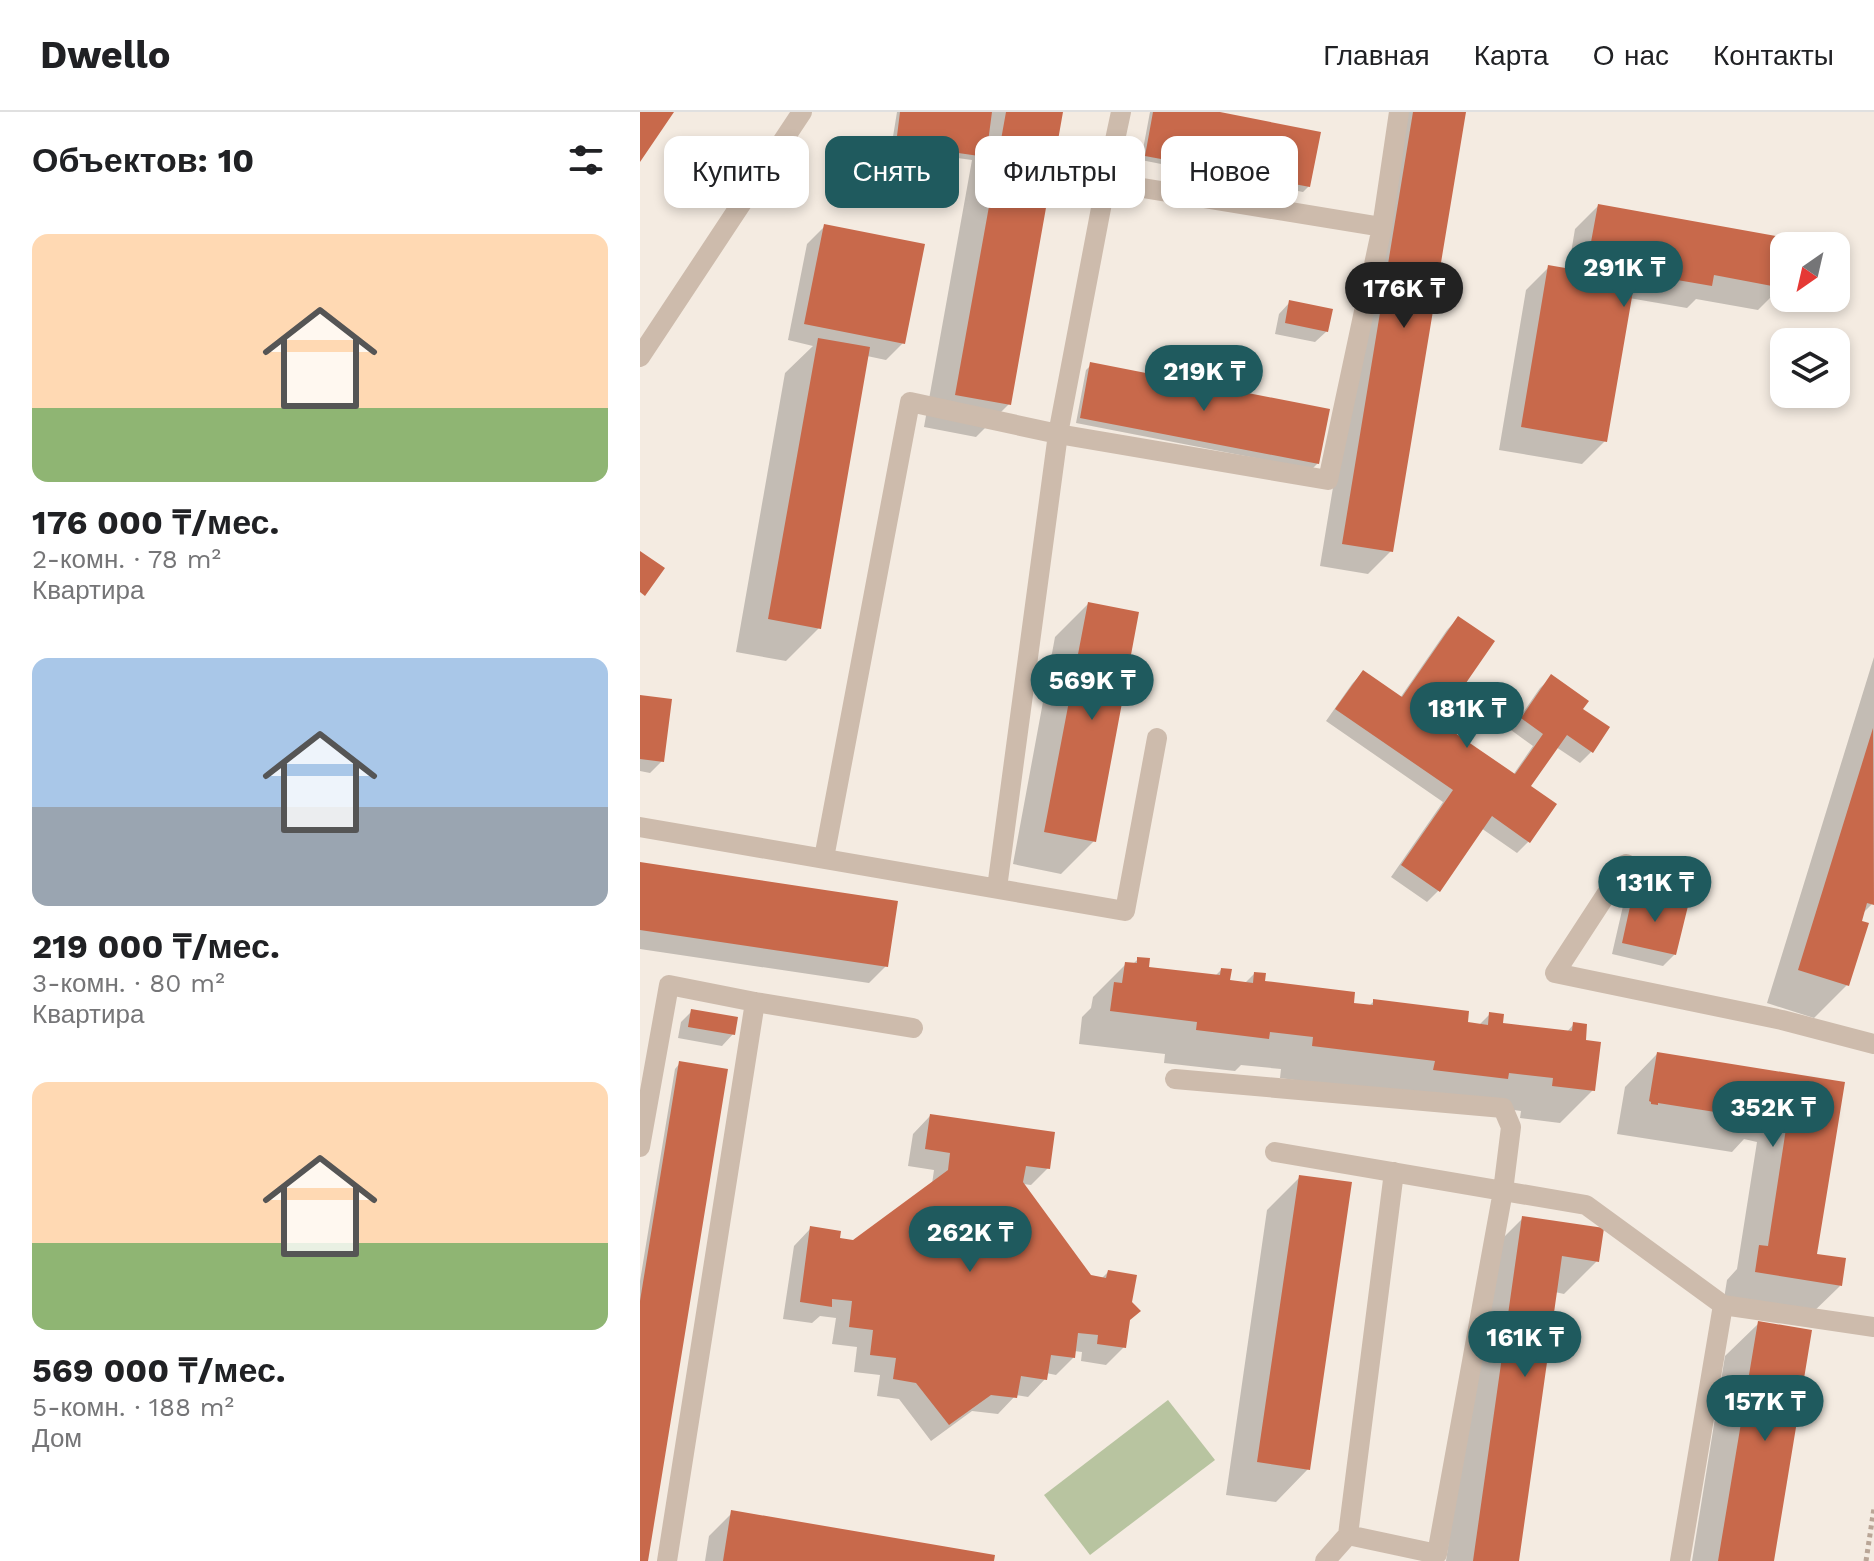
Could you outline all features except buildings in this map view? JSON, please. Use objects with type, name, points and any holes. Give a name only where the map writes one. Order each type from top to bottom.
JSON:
[{"type":"street","points":[[640,357],[802,112]]},
{"type":"street","points":[[1116,136],[1121,112]]},
{"type":"street","points":[[824,858],[910,402],[1058,434],[1328,480],[1382,227],[1399,112]]},
{"type":"street","points":[[1145,188],[1382,227]]},
{"type":"street","points":[[997,888],[1058,434],[1101,208]]},
{"type":"street","points":[[640,827],[1125,911],[1157,738]]},
{"type":"street","points":[[1626,864],[1555,973],[1782,1020],[1874,1044]]},
{"type":"street","points":[[640,1147],[669,985],[913,1028]]},
{"type":"street","points":[[667,1561],[755,1002]]},
{"type":"street","points":[[1175,1079],[1503,1108],[1511,1127],[1503,1191],[1437,1554],[1348,1535]]},
{"type":"street","points":[[1275,1152],[1586,1205],[1723,1305],[1874,1327]]},
{"type":"street","points":[[1325,1561],[1348,1535],[1394,1172]]},
{"type":"street","points":[[1680,1561],[1723,1305]]},
{"type":"path","points":[[1866,1561],[1874,1508]]},
{"type":"green space","points":[[1168,1400],[1215,1460],[1090,1555],[1044,1495]]}]
